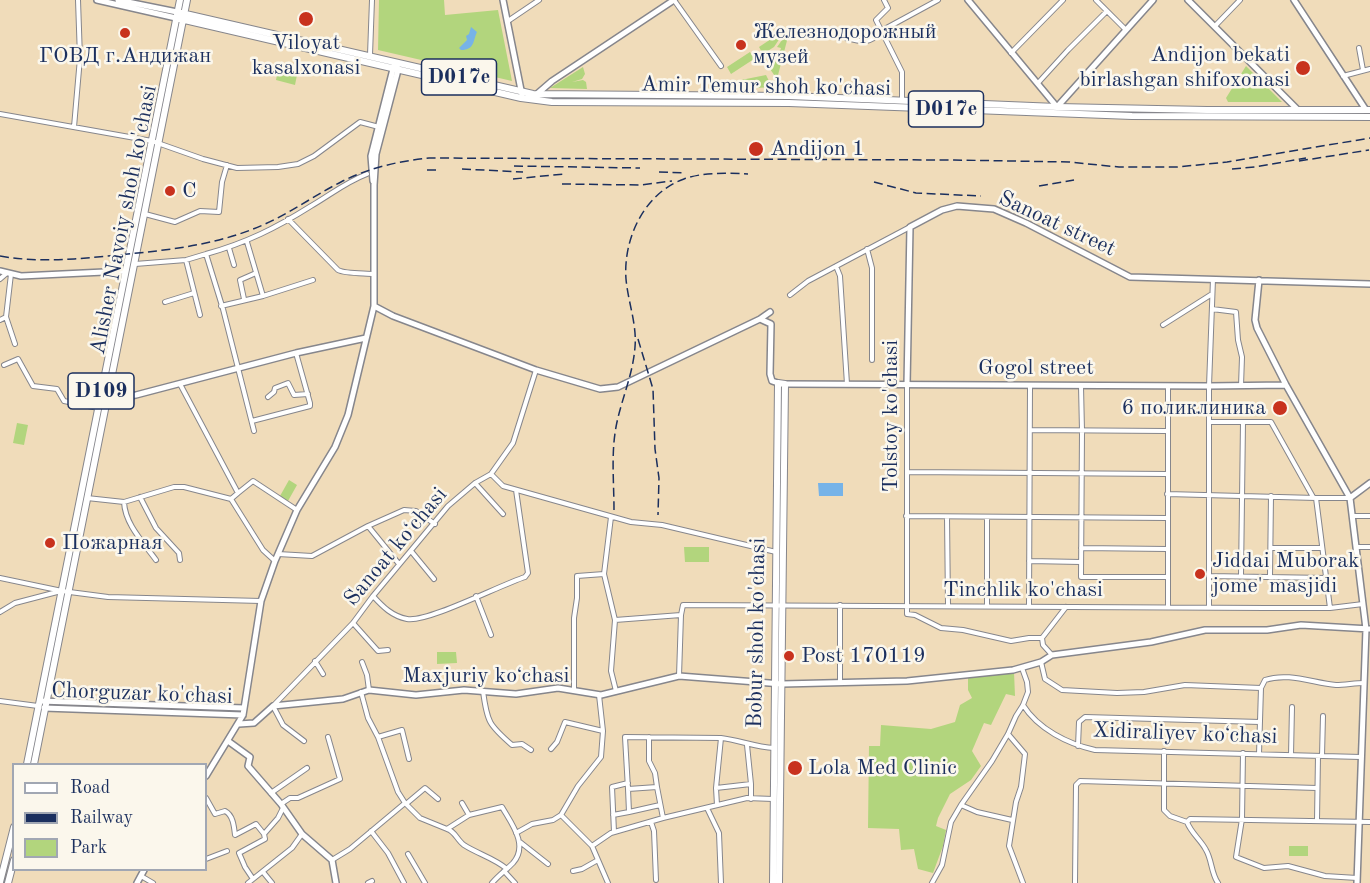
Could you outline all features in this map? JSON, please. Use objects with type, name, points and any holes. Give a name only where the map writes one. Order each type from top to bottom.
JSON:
[{"type":"main road","points":[[97,0],[180,16]]},
{"type":"main road","points":[[118,0],[130,5]]},
{"type":"main road","name":"Alisher Navoiy shoh ko'chasi","points":[[113,351],[125,271],[155,142],[180,16],[180,0]]},
{"type":"main road","name":"Alisher Navoiy shoh ko'chasi","points":[[180,16],[187,0]]},
{"type":"main road","points":[[503,0],[522,95]]},
{"type":"main road","points":[[537,97],[552,81],[674,0]]},
{"type":"main road","points":[[968,0],[1057,110],[1153,0]]},
{"type":"main road","points":[[1188,0],[1298,110]]},
{"type":"main road","points":[[1293,0],[1368,110]]},
{"type":"main road","name":"D017e","points":[[180,16],[396,62],[522,95]]},
{"type":"main road","name":"D017e","points":[[180,16],[395,69],[522,95]]},
{"type":"main road","points":[[207,774],[239,724],[244,711],[261,601],[277,558],[297,510],[342,432],[348,416],[374,306],[374,185],[377,148],[396,62]]},
{"type":"main road","name":"Amir Temur shoh ko'chasi","points":[[522,95],[585,102],[902,100],[1057,110],[1368,110]]},
{"type":"main road","name":"Amir Temur shoh ko'chasi","points":[[789,100],[1242,117],[1370,117]]},
{"type":"main road","name":"Alisher Navoiy shoh ko'chasi","points":[[27,763],[42,704],[113,351],[134,264],[155,142]]},
{"type":"main road","name":"Sanoat street","points":[[910,226],[942,210],[957,206],[993,209],[1034,227],[1130,277],[1370,284]]},
{"type":"main road","name":"Tolstoy ko'chasi","points":[[907,385],[910,226]]},
{"type":"main road","points":[[0,271],[21,276],[125,271]]},
{"type":"main road","points":[[1259,280],[1255,320],[1257,328],[1286,385],[1350,498],[1353,516],[1368,629],[1360,757],[1357,880]]},
{"type":"main road","points":[[374,306],[393,316],[536,370],[600,389],[618,387],[760,319],[770,312]]},
{"type":"main road","points":[[760,319],[771,324],[770,374],[772,381],[782,384]]},
{"type":"main road","points":[[104,396],[114,399],[136,395],[296,353],[366,338]]},
{"type":"main road","name":"Gogol street","points":[[782,384],[1286,385]]},
{"type":"main road","name":"Bobur shoh ko'chasi","points":[[779,883],[778,683],[782,384]]},
{"type":"main road","name":"Alisher Navoiy shoh ko'chasi","points":[[74,543],[87,498],[98,408],[104,396]]},
{"type":"main road","name":"Bobur shoh ko'chasi","points":[[779,605],[776,553],[780,444]]},
{"type":"main road","points":[[1350,498],[1370,483]]},
{"type":"main road","points":[[1052,655],[1151,642],[1205,630],[1258,630],[1301,625],[1368,629]]},
{"type":"main road","name":"Maxjuriy koʻchasi","points":[[273,706],[343,699],[369,690],[416,695],[464,690],[516,694],[552,688],[599,695],[678,676],[778,683],[907,681],[1022,668],[1041,662],[1052,655]]},
{"type":"main road","name":"Bobur shoh ko'chasi","points":[[773,883],[774,748],[778,683]]},
{"type":"main road","name":"Alisher Navoiy shoh ko'chasi","points":[[34,763],[42,704]]},
{"type":"main road","name":"Chorguzar ko'chasi","points":[[42,704],[244,711]]},
{"type":"main road","points":[[239,724],[254,723],[273,706]]},
{"type":"main road","points":[[228,741],[250,757],[248,766],[302,834],[332,860],[336,883]]},
{"type":"main road","points":[[0,882],[11,852]]},
{"type":"main road","points":[[8,883],[12,868]]},
{"type":"main road","points":[[137,883],[143,871]]},
{"type":"street","points":[[74,127],[80,58],[78,0]]},
{"type":"street","points":[[370,56],[372,0]]},
{"type":"street","points":[[508,21],[539,0]]},
{"type":"street","points":[[674,0],[721,66]]},
{"type":"street","points":[[884,0],[888,8],[876,19],[902,72],[902,100]]},
{"type":"street","points":[[846,38],[862,42],[938,0]]},
{"type":"street","points":[[973,6],[978,0]]},
{"type":"street","points":[[1011,52],[1062,0]]},
{"type":"street","points":[[1096,0],[1125,30]]},
{"type":"street","points":[[1215,26],[1240,0]]},
{"type":"street","points":[[1037,84],[1107,11]]},
{"type":"street","points":[[1359,48],[1363,70]]},
{"type":"street","points":[[1343,76],[1370,69]]},
{"type":"street","points":[[0,114],[155,142],[227,165],[258,168],[298,164],[314,156],[344,132],[360,123],[380,127]]},
{"type":"street","points":[[144,214],[175,222],[200,211],[219,212],[222,182],[227,165]]},
{"type":"street","points":[[134,264],[186,260],[247,242],[346,183],[367,174]]},
{"type":"street","points":[[288,219],[338,270],[343,273],[374,274]]},
{"type":"street","name":"Sanoat street","points":[[790,295],[804,284],[910,226]]},
{"type":"street","points":[[247,242],[262,296]]},
{"type":"street","points":[[229,248],[234,265]]},
{"type":"street","points":[[867,249],[872,268],[872,360]]},
{"type":"street","points":[[206,254],[254,431]]},
{"type":"street","points":[[186,260],[200,315]]},
{"type":"street","points":[[836,266],[840,276],[848,384]]},
{"type":"street","points":[[0,279],[9,273]]},
{"type":"street","points":[[9,273],[6,317],[15,344]]},
{"type":"street","points":[[244,299],[240,280],[256,273]]},
{"type":"street","points":[[1209,607],[1209,386],[1213,279]]},
{"type":"street","points":[[221,306],[313,280]]},
{"type":"street","points":[[165,302],[194,293]]},
{"type":"street","points":[[1163,325],[1212,294]]},
{"type":"street","points":[[1212,309],[1236,312],[1242,357],[1241,386]]},
{"type":"street","points":[[0,320],[6,317]]},
{"type":"street","points":[[252,421],[310,406],[296,353]]},
{"type":"street","points":[[4,365],[18,359],[33,386],[57,389],[64,401],[98,408]]},
{"type":"street","points":[[536,370],[513,443],[491,474],[503,486],[631,522],[662,525],[776,553]]},
{"type":"street","points":[[268,398],[275,388],[288,383],[294,395],[308,394]]},
{"type":"street","points":[[180,384],[238,492]]},
{"type":"street","name":"Tolstoy ko'chasi","points":[[906,606],[907,385]]},
{"type":"street","points":[[1029,606],[1030,385]]},
{"type":"street","points":[[1081,385],[1081,577],[1167,577]]},
{"type":"street","points":[[1168,385],[1166,431],[1168,606]]},
{"type":"street","points":[[1209,422],[1271,422],[1315,498],[1330,608]]},
{"type":"street","points":[[1241,576],[1243,422]]},
{"type":"street","points":[[1030,430],[1166,431]]},
{"type":"street","points":[[908,472],[1167,474]]},
{"type":"street","name":"Sanoat koʻchasi","points":[[273,706],[353,623],[456,497],[491,474]]},
{"type":"street","points":[[231,499],[253,480],[297,510]]},
{"type":"street","points":[[475,483],[503,514]]},
{"type":"street","points":[[87,498],[124,502],[174,487],[184,487],[231,499],[263,550],[277,558],[312,556],[404,510],[416,511],[435,524]]},
{"type":"street","points":[[373,596],[390,612],[409,619],[426,617],[527,575],[516,490]]},
{"type":"street","points":[[1167,494],[1350,498]]},
{"type":"street","points":[[1270,577],[1271,496]]},
{"type":"street","points":[[140,497],[156,528],[179,553],[180,560]]},
{"type":"street","points":[[124,502],[125,512],[131,525],[156,560]]},
{"type":"street","points":[[906,516],[1167,518]]},
{"type":"street","points":[[1353,516],[1370,516]]},
{"type":"street","points":[[611,517],[604,574],[615,620],[611,671],[616,691]]},
{"type":"street","points":[[947,517],[948,605]]},
{"type":"street","points":[[987,518],[987,606]]},
{"type":"street","points":[[368,526],[399,564]]},
{"type":"street","points":[[1356,547],[1370,547]]},
{"type":"street","points":[[1081,548],[1167,549]]},
{"type":"street","points":[[1271,548],[1322,548]]},
{"type":"street","points":[[411,551],[434,579]]},
{"type":"street","points":[[1029,561],[1081,562]]},
{"type":"street","points":[[574,690],[573,618],[577,598],[577,576],[604,574]]},
{"type":"street","points":[[1209,576],[1326,578]]},
{"type":"street","points":[[0,578],[65,592],[108,597],[261,601]]},
{"type":"street","points":[[41,597],[43,587]]},
{"type":"street","points":[[0,612],[15,603],[65,592]]},
{"type":"street","points":[[476,596],[491,634]]},
{"type":"street","name":"Tinchlik ko'chasi","points":[[681,615],[682,605],[1366,608]]},
{"type":"street","points":[[840,605],[840,683]]},
{"type":"street","points":[[906,606],[908,614],[915,615],[941,628],[963,630],[1011,641],[1042,638]]},
{"type":"street","points":[[1052,655],[1043,645],[1042,638],[1066,606]]},
{"type":"street","points":[[615,620],[681,615],[678,676]]},
{"type":"street","points":[[353,623],[378,651],[388,650]]},
{"type":"street","points":[[315,661],[323,675]]},
{"type":"street","points":[[362,662],[369,690]]},
{"type":"street","points":[[1041,662],[1047,681],[1062,690],[1136,693],[1185,685],[1261,688]]},
{"type":"street","points":[[932,883],[942,865],[951,822],[992,761],[1023,705],[1028,692],[1022,668]]},
{"type":"street","points":[[1259,754],[1261,688],[1265,680],[1275,678],[1366,687]]},
{"type":"street","points":[[361,692],[368,718],[405,804],[420,818],[452,830],[461,843],[499,862],[515,883]]},
{"type":"street","points":[[483,692],[485,712],[492,728],[512,745],[522,744],[531,750]]},
{"type":"street","points":[[516,833],[532,824],[553,820],[561,815],[578,786],[602,757],[603,730],[599,695]]},
{"type":"street","points":[[0,701],[42,704]]},
{"type":"street","name":"Xidiraliyev koʻchasi","points":[[1023,705],[1038,724],[1078,746],[1095,750],[1360,757]]},
{"type":"street","points":[[273,706],[283,725],[304,741]]},
{"type":"street","points":[[1291,754],[1292,707]]},
{"type":"street","points":[[1317,820],[1317,788],[1323,716]]},
{"type":"street","points":[[1078,746],[1079,722],[1085,717],[1260,722]]},
{"type":"street","points":[[551,749],[566,722],[603,730]]},
{"type":"street","points":[[378,737],[402,730],[409,759]]},
{"type":"street","points":[[1362,730],[1370,730]]},
{"type":"street","points":[[1008,734],[1025,754],[1012,820],[1009,850],[1023,883]]},
{"type":"street","points":[[264,834],[278,818],[282,806],[290,798],[298,798],[340,779],[328,737]]},
{"type":"street","points":[[629,812],[625,737],[721,738],[737,740],[747,745],[774,748]]},
{"type":"street","points":[[649,737],[649,761],[655,772],[663,818]]},
{"type":"street","points":[[717,806],[716,788],[721,738]]},
{"type":"street","points":[[747,745],[751,799]]},
{"type":"street","points":[[1164,751],[1165,812],[1187,822],[1207,851],[1214,877],[1218,883]]},
{"type":"street","points":[[1243,753],[1242,819],[1235,856],[1264,868],[1288,866],[1324,876],[1357,880]]},
{"type":"street","points":[[271,793],[307,768]]},
{"type":"street","points":[[1075,883],[1076,785],[1083,780],[1317,788]]},
{"type":"street","points":[[614,832],[612,787],[628,783]]},
{"type":"street","points":[[716,788],[751,784]]},
{"type":"street","points":[[628,789],[657,787]]},
{"type":"street","points":[[332,860],[425,788],[438,799]]},
{"type":"street","points":[[592,846],[614,832],[663,818],[751,799],[774,799]]},
{"type":"street","points":[[207,800],[215,814],[225,811],[228,813],[233,822],[235,835],[255,824],[264,834],[265,839],[239,853],[253,879]]},
{"type":"street","points":[[462,803],[470,815]]},
{"type":"street","points":[[613,815],[660,805]]},
{"type":"street","points":[[961,805],[977,812],[1012,820]]},
{"type":"street","points":[[447,829],[470,815],[502,807],[519,842],[517,856],[492,883]]},
{"type":"street","points":[[707,808],[719,833],[721,883]]},
{"type":"street","points":[[561,815],[592,846],[608,883]]},
{"type":"street","points":[[1187,822],[1192,818],[1370,822]]},
{"type":"street","points":[[651,822],[654,831],[656,880]]},
{"type":"street","points":[[371,831],[388,853],[405,883]]},
{"type":"street","points":[[248,883],[292,848],[302,834]]},
{"type":"street","points":[[519,842],[548,864]]},
{"type":"street","points":[[207,860],[227,851]]},
{"type":"street","points":[[408,854],[425,883]]},
{"type":"street","points":[[573,871],[598,860]]},
{"type":"street","points":[[263,872],[272,883]]},
{"type":"street","points":[[140,876],[153,883]]},
{"type":"green space","points":[[379,0],[444,0],[445,15],[498,10],[512,81],[378,50]]},
{"type":"green space","points":[[786,29],[774,47],[763,54],[759,47]]},
{"type":"green space","points":[[790,29],[777,79],[770,69],[778,58],[781,48],[777,47]]},
{"type":"green space","points":[[750,52],[754,59],[731,74],[727,67]]},
{"type":"green space","points":[[1246,66],[1282,102],[1228,102],[1226,98]]},
{"type":"green space","points":[[583,67],[585,74],[582,79],[572,82],[583,80],[586,82],[587,89],[550,88]]},
{"type":"green space","points":[[278,70],[297,75],[295,85],[276,80]]},
{"type":"green space","points":[[766,75],[772,87],[740,89],[736,81]]},
{"type":"green space","points":[[17,423],[28,425],[24,445],[13,443]]},
{"type":"green space","points":[[289,480],[297,485],[288,501],[280,496]]},
{"type":"green space","points":[[684,547],[709,547],[709,562],[685,562]]},
{"type":"green space","points":[[437,652],[456,652],[457,663],[437,664]]},
{"type":"green space","points":[[1014,672],[1015,696],[1006,694],[991,725],[984,723],[972,751],[981,766],[971,780],[950,794],[938,818],[936,826],[946,830],[933,873],[918,869],[914,849],[901,850],[899,829],[868,828],[869,746],[880,746],[881,725],[931,729],[955,722],[960,705],[972,698],[968,690],[968,676]]},
{"type":"green space","points":[[63,704],[238,710],[237,713],[62,707]]},
{"type":"green space","points":[[1289,846],[1308,846],[1308,856],[1289,856]]},
{"type":"water","points":[[471,27],[477,32],[473,44],[466,50],[461,50],[459,48],[467,40],[466,36]]},
{"type":"water","points":[[818,483],[843,483],[843,496],[819,496]]},
{"type":"railway","points":[[0,256],[44,260],[74,259],[156,251],[212,242],[265,224],[351,177],[395,163],[429,158],[954,160],[1069,162],[1119,167],[1177,167],[1227,162],[1370,138]]},
{"type":"railway","points":[[1299,161],[1369,150]]},
{"type":"railway","points":[[1232,169],[1306,158]]},
{"type":"railway","points":[[514,166],[640,168]]},
{"type":"railway","points":[[462,169],[523,172]]},
{"type":"railway","points":[[427,170],[439,170]]},
{"type":"railway","points":[[659,172],[685,173]]},
{"type":"railway","points":[[513,179],[564,174]]},
{"type":"railway","points":[[614,510],[614,437],[632,368],[635,347],[635,330],[626,279],[628,248],[632,233],[647,206],[670,186],[699,175],[748,174]]},
{"type":"railway","points":[[1039,186],[1074,180]]},
{"type":"railway","points":[[562,184],[641,185],[672,181]]},
{"type":"railway","points":[[874,182],[916,193],[981,196]]},
{"type":"railway","points":[[638,339],[653,389],[655,449],[659,478],[658,515]]},
{"type":"place","name":"Viloyat kasalxonasi","points":[[306,19]]},
{"type":"place","name":"ГОВД г.Андижан","points":[[125,33]]},
{"type":"place","name":"Железнодорожный музей","points":[[741,45]]},
{"type":"place","name":"Аndijon bekati birlashgan shifoxonasi","points":[[1303,68]]},
{"type":"place","name":"Andijon 1","points":[[756,149]]},
{"type":"place","name":"С","points":[[170,191]]},
{"type":"place","name":"6 поликлиника","points":[[1280,408]]},
{"type":"place","name":"Пожарная","points":[[50,543]]},
{"type":"place","name":"Jiddai Muborak jome' masjidi","points":[[1200,574]]},
{"type":"place","name":"Post 170119","points":[[789,656]]},
{"type":"place","name":"Lola Med Clinic","points":[[795,768]]}]
